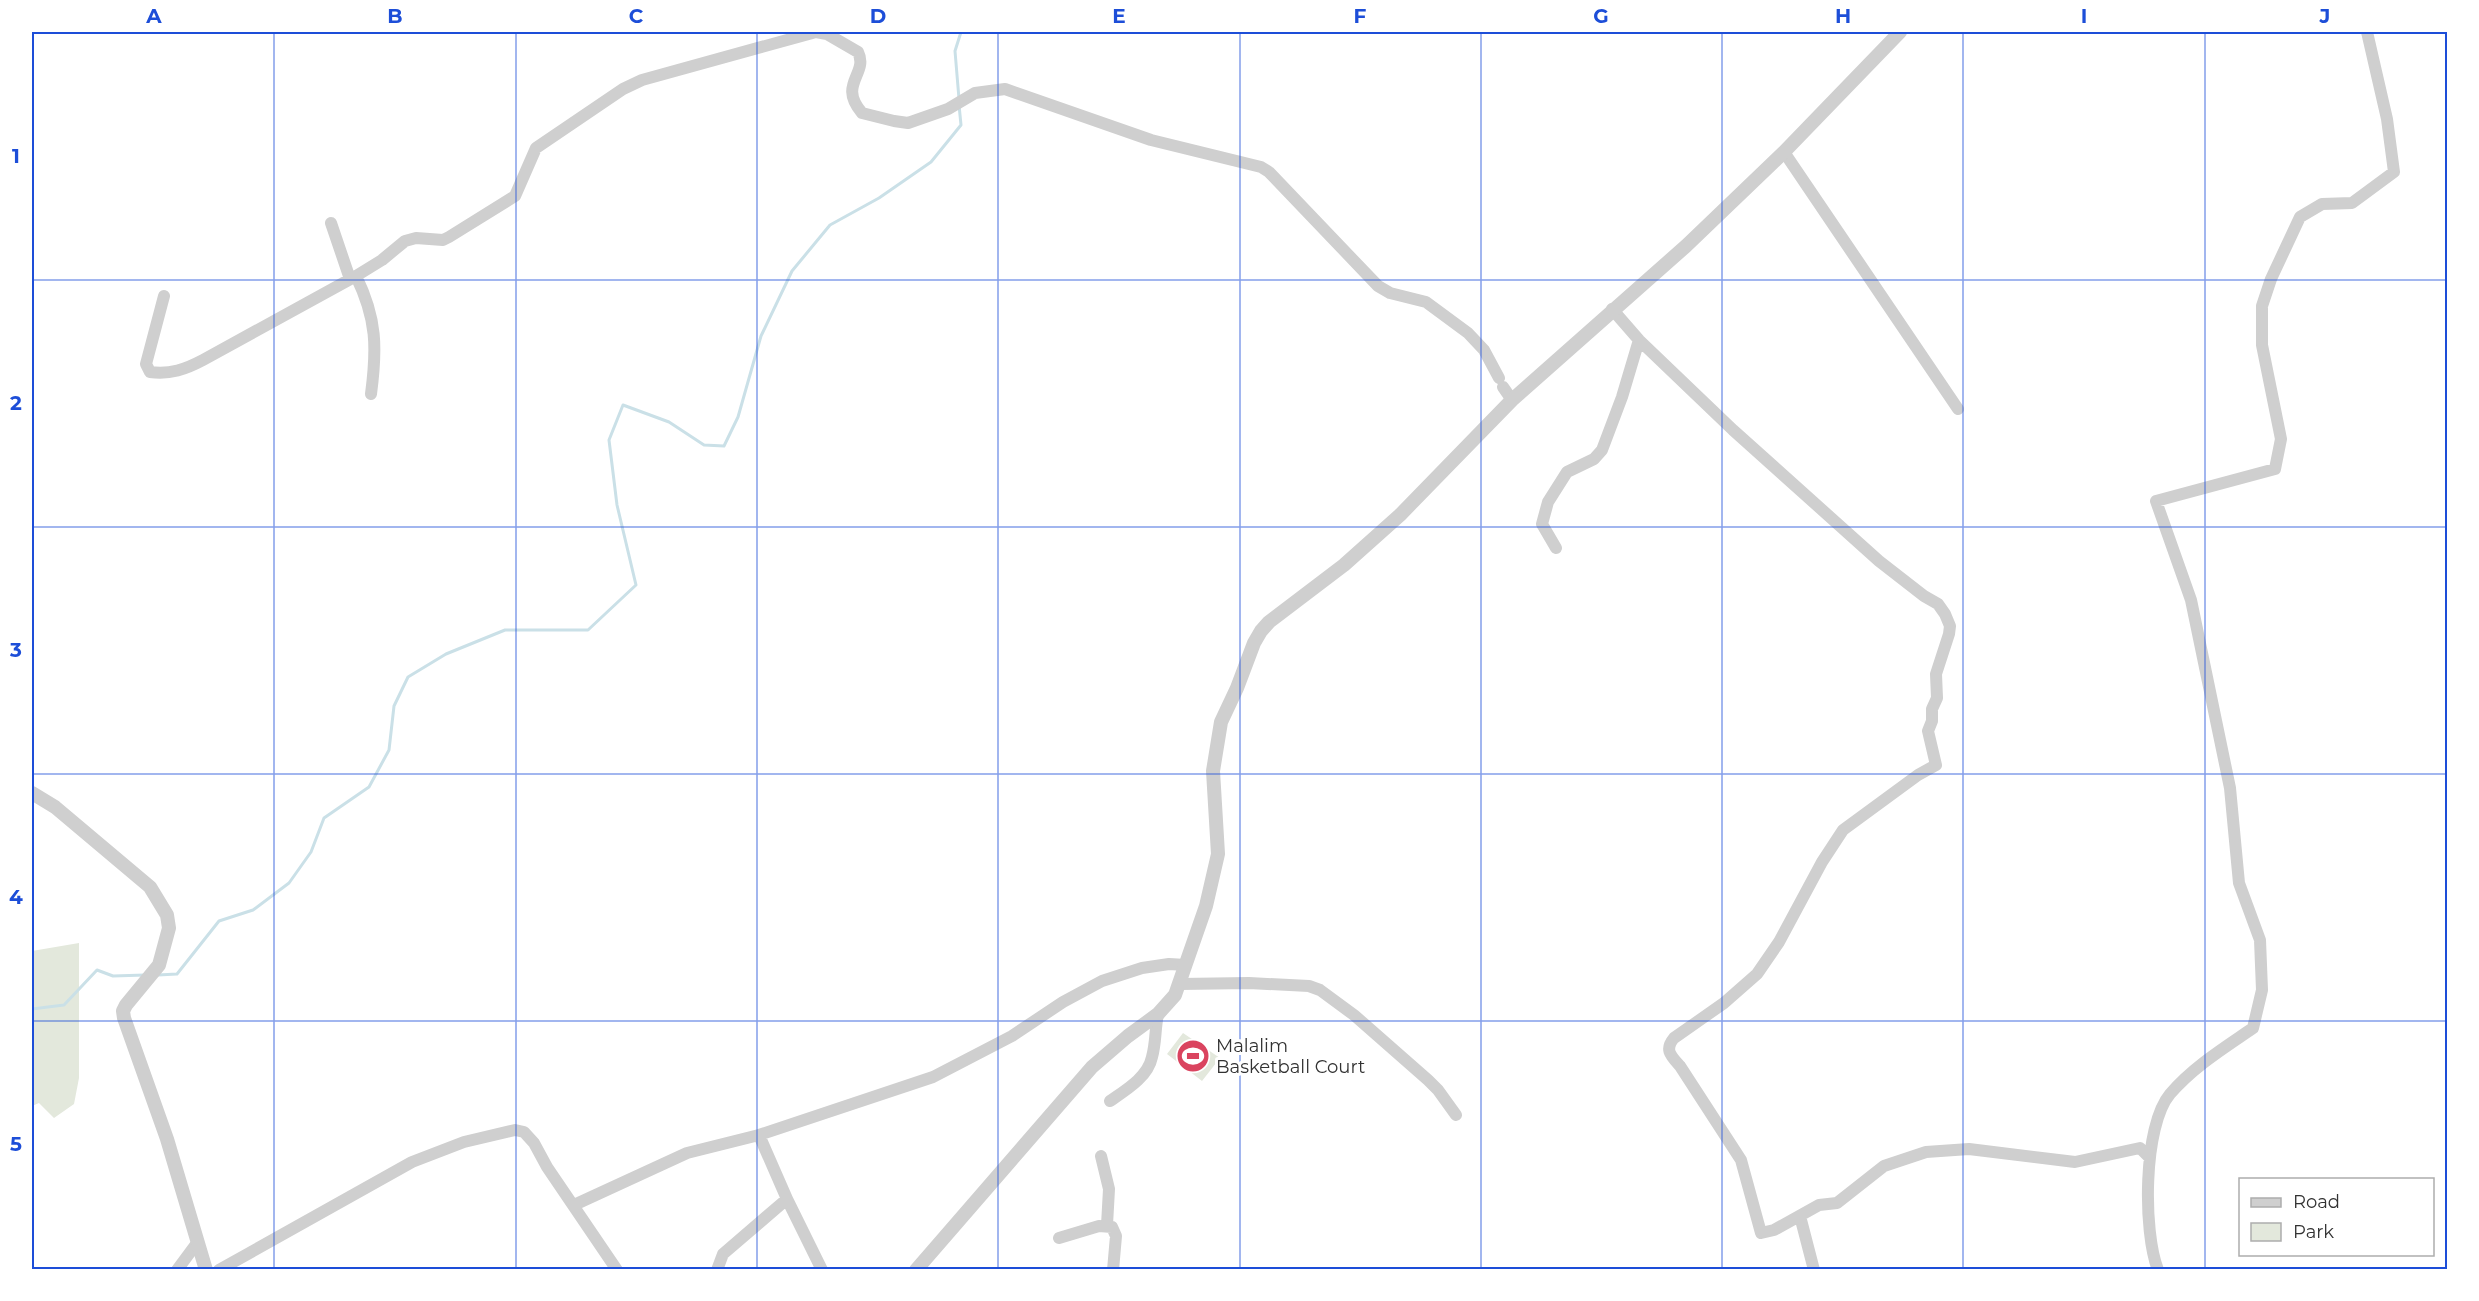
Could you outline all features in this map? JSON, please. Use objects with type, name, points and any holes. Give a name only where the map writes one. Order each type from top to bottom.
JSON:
[{"type":"street","points":[[164,296],[146,364],[150,372],[180,372],[353,278],[382,260],[405,241],[416,238],[443,240],[515,196],[536,148],[623,90],[642,80],[816,32],[827,34],[858,52],[861,63],[853,84],[852,96],[862,113],[894,122],[908,123],[948,109],[975,93],[1005,89],[1151,140],[1261,167],[1269,172],[1378,286],[1390,293],[1426,302],[1474,339],[1484,350],[1512,400]]},
{"type":"street","points":[[916,1269],[1092,1067],[1169,1004],[1180,984],[1206,906],[1218,854],[1213,771],[1217,736],[1261,631],[1376,537],[1512,400],[1612,309],[1693,240],[1784,152],[1900,32]]},
{"type":"street","points":[[2158,1269],[2152,1248],[2149,1157],[2160,1111],[2169,1096],[2207,1059],[2253,1028],[2262,990],[2260,940],[2239,883],[2230,788],[2191,600],[2156,501],[2275,469],[2281,439],[2262,345],[2262,306],[2271,279],[2300,217],[2322,204],[2352,203],[2394,172],[2387,119],[2367,32]]},
{"type":"street","points":[[1784,152],[1958,409]]},
{"type":"street","points":[[331,223],[353,278],[364,292],[376,353],[371,394]]},
{"type":"street","points":[[1612,309],[1639,340],[1733,430],[1879,561],[1938,604],[1950,626],[1936,674],[1938,698],[1932,709],[1932,721],[1928,731],[1936,765],[1918,775],[1843,830],[1822,862],[1779,942],[1756,974],[1724,1003],[1674,1038],[1668,1045],[1669,1053],[1721,1127],[1741,1160],[1761,1233],[1774,1230],[1820,1205],[1844,1199],[1884,1166],[1926,1152],[1969,1149],[2075,1162],[2140,1148],[2149,1157]]},
{"type":"street","points":[[1556,548],[1542,524],[1548,502],[1567,472],[1594,459],[1602,450],[1622,397],[1639,340]]},
{"type":"street","points":[[32,793],[56,807],[150,887],[167,915],[169,928],[159,965],[126,1005],[124,1018],[182,1183],[206,1269]]},
{"type":"street","points":[[574,1205],[687,1154],[759,1135],[933,1077],[1012,1036],[1063,1002],[1102,981],[1142,968],[1169,964],[1186,965]]},
{"type":"street","points":[[1180,984],[1249,983],[1309,986],[1320,990],[1354,1015],[1428,1080],[1456,1115]]},
{"type":"street","points":[[1110,1101],[1145,1072],[1152,1060],[1158,1014]]},
{"type":"street","points":[[219,1269],[412,1162],[464,1142],[515,1130],[524,1132],[534,1143],[547,1167],[616,1269]]},
{"type":"street","points":[[759,1135],[787,1200],[822,1269]]},
{"type":"street","points":[[1101,1156],[1109,1189],[1107,1225]]},
{"type":"street","points":[[717,1269],[723,1254],[787,1200]]},
{"type":"street","points":[[1800,1216],[1814,1269]]},
{"type":"street","points":[[1059,1238],[1107,1225],[1112,1227],[1116,1236],[1113,1269]]},
{"type":"street","points":[[177,1269],[197,1243]]},
{"type":"green space","points":[[79,943],[79,1078],[74,1104],[54,1118],[39,1103],[32,1106],[32,951]]},
{"type":"green space","name":"Malalim Basketball Court","points":[[1183,1033],[1220,1058],[1202,1081],[1167,1054]]},
{"type":"waterway","points":[[959,99],[955,51],[961,32]]},
{"type":"waterway","points":[[158,975],[177,974],[219,921],[253,910],[289,883],[311,852],[324,818],[369,787],[389,750],[394,706],[408,677],[446,654],[505,630],[588,630],[636,585],[617,505],[609,440],[623,405],[669,422],[704,445],[724,446],[738,417],[761,336],[792,271],[830,225],[879,198],[931,162],[961,125],[959,105]]},
{"type":"waterway","points":[[32,1009],[64,1005],[97,970],[113,976],[145,975]]},
{"type":"place","name":"Malalim Basketball Court","points":[[1193,1056]]}]
